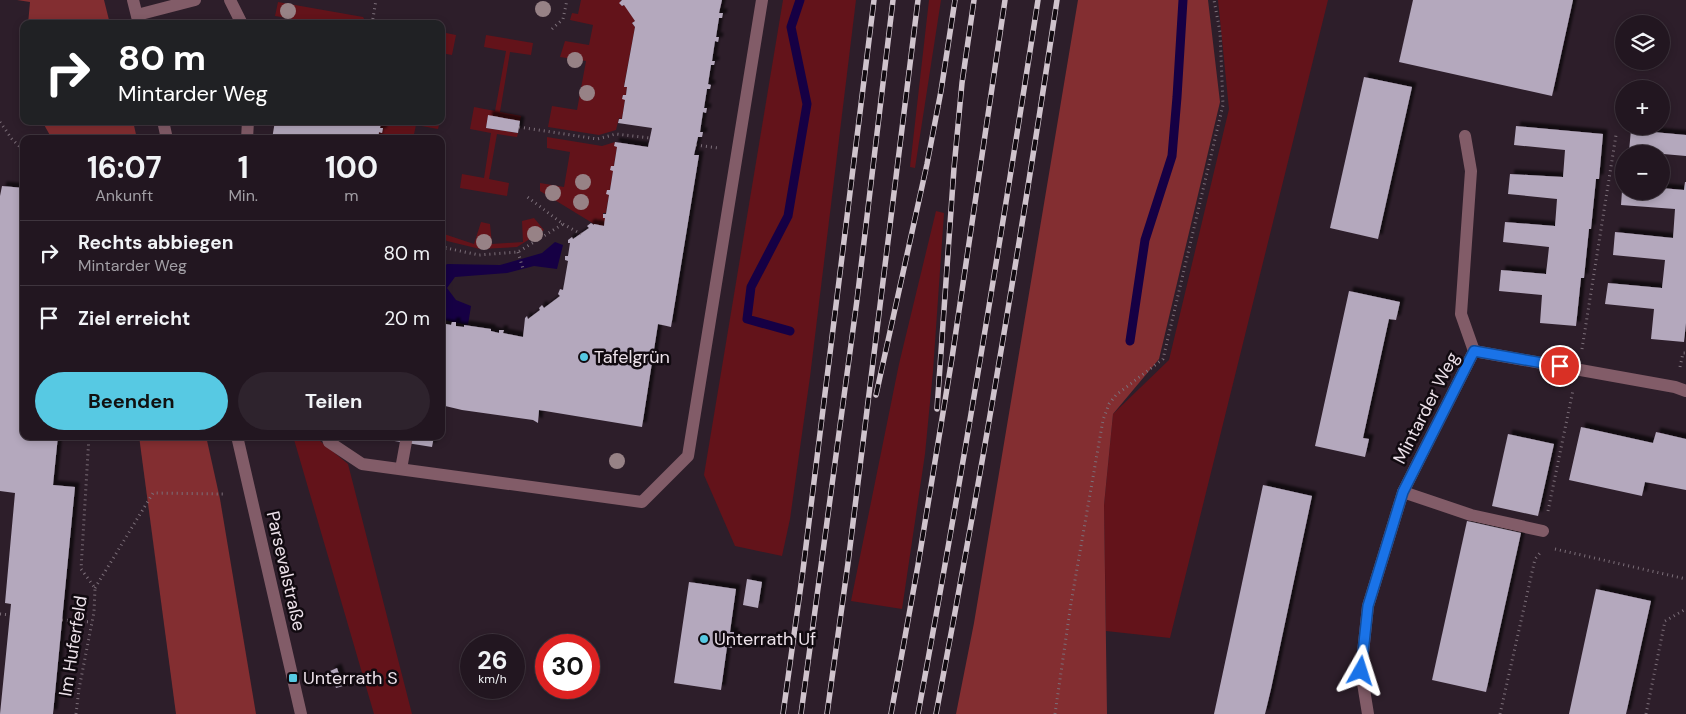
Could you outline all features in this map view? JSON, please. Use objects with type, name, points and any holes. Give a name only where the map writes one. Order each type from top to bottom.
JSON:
[{"type":"street","points":[[133,0],[138,19],[195,0]]},
{"type":"street","points":[[230,0],[240,20]]},
{"type":"street","points":[[328,440],[362,464],[642,502],[688,456],[762,0]]},
{"type":"street","name":"Mintarder Weg","points":[[1368,714],[1361,671],[1368,606],[1403,492],[1474,351],[1461,314],[1471,171],[1465,136]]},
{"type":"street","name":"Mintarder Weg","points":[[1474,351],[1675,387],[1686,391]]},
{"type":"street","name":"Parsevalstraße","points":[[238,440],[301,714]]},
{"type":"street","points":[[401,469],[406,440]]},
{"type":"street","points":[[1403,492],[1471,515],[1543,531]]},
{"type":"path","points":[[373,20],[376,0]]},
{"type":"path","points":[[552,29],[563,19],[567,0]]},
{"type":"path","points":[[1055,714],[1071,603],[1102,420],[1109,404],[1116,395],[1163,359],[1223,105],[1220,32],[1214,0]]},
{"type":"path","points":[[0,122],[20,147]]},
{"type":"path","points":[[519,126],[597,139],[616,134],[650,138]]},
{"type":"path","points":[[1500,714],[1535,559],[1545,546],[1543,531],[1584,336],[1616,135]]},
{"type":"path","points":[[526,196],[563,224],[581,234]]},
{"type":"path","points":[[446,248],[479,255],[518,252],[563,224]]},
{"type":"path","points":[[518,252],[523,269]]},
{"type":"path","name":"Im Huferfeld","points":[[76,714],[92,622],[95,588],[81,569],[90,440]]},
{"type":"path","points":[[95,588],[153,493],[223,494]]},
{"type":"path","points":[[1545,546],[1686,579]]},
{"type":"path","points":[[1646,714],[1665,621],[1686,609]]},
{"type":"path","points":[[0,614],[10,615]]},
{"type":"path","points":[[62,620],[92,622]]},
{"type":"shaded area","points":[[17,0],[104,0],[109,20],[28,20],[30,2]]},
{"type":"shaded area","points":[[581,0],[621,0],[622,6],[625,5],[635,21],[632,23],[635,27],[624,86],[627,87],[626,95],[623,95],[622,98],[625,99],[622,119],[619,118],[616,130],[599,135],[548,127],[552,106],[577,110],[586,61],[560,57],[565,41],[589,45],[593,25],[570,20],[572,13],[578,14]]},
{"type":"shaded area","points":[[783,0],[856,0],[810,377],[790,519],[782,556],[735,546],[704,475]]},
{"type":"shaded area","points":[[929,0],[941,0],[915,168],[910,167]]},
{"type":"shaded area","points":[[1078,0],[1208,0],[1220,102],[1159,359],[1113,414],[1104,505],[1107,714],[956,714],[974,623]]},
{"type":"shaded area","points":[[1218,0],[1328,0],[1170,638],[1106,631],[1104,505],[1113,414],[1169,360],[1229,109]]},
{"type":"shaded area","points":[[278,2],[363,17],[365,20],[300,20],[275,16]]},
{"type":"shaded area","points":[[445,33],[456,35],[452,55],[445,54]]},
{"type":"shaded area","points":[[486,35],[533,43],[531,55],[510,52],[500,112],[521,116],[520,121],[488,116],[486,128],[518,133],[517,137],[497,134],[489,179],[509,183],[507,196],[460,188],[462,174],[484,178],[491,133],[470,129],[474,107],[495,111],[506,51],[484,47]]},
{"type":"shaded area","points":[[44,125],[134,125],[136,135],[50,135]]},
{"type":"shaded area","points":[[380,125],[416,125],[414,135],[379,135],[383,128],[380,128]]},
{"type":"shaded area","points":[[416,125],[439,125],[438,129]]},
{"type":"shaded area","points":[[547,137],[602,146],[615,142],[614,145],[617,147],[610,190],[607,190],[609,194],[606,213],[603,213],[603,217],[606,218],[604,226],[594,224],[540,191],[540,183],[564,187],[570,152],[547,148]]},
{"type":"shaded area","points":[[936,211],[944,213],[933,371],[925,454],[902,609],[851,601],[899,364]]},
{"type":"shaded area","points":[[534,218],[544,230],[517,247],[480,249],[445,240],[445,234],[474,244],[481,222],[490,224],[492,244],[523,242],[522,221]]},
{"type":"shaded area","points":[[555,242],[563,245],[557,269],[534,266],[507,273],[455,277],[447,288],[456,300],[471,306],[468,325],[445,320],[445,266],[447,264],[500,265],[542,253]]},
{"type":"shaded area","points":[[140,440],[207,440],[220,499],[256,714],[176,714]]},
{"type":"shaded area","points":[[294,440],[320,440],[348,464],[412,714],[374,714]]},
{"type":"building","points":[[622,0],[722,0],[719,13],[723,13],[722,18],[719,18],[716,37],[719,37],[718,42],[715,41],[712,61],[715,61],[714,65],[711,65],[708,84],[711,85],[710,89],[707,89],[704,108],[707,108],[706,113],[703,112],[700,132],[703,132],[702,137],[698,137],[694,155],[699,155],[671,327],[658,324],[642,427],[539,410],[538,423],[533,420],[445,406],[445,324],[451,325],[452,322],[456,322],[456,326],[464,327],[464,325],[491,329],[491,331],[499,333],[499,330],[504,330],[503,333],[523,337],[525,318],[527,316],[528,319],[540,310],[539,308],[542,305],[544,308],[560,296],[558,294],[560,289],[563,290],[568,261],[565,260],[565,256],[568,256],[570,243],[568,243],[568,240],[572,237],[573,239],[589,228],[587,226],[591,223],[604,226],[605,218],[603,218],[603,214],[606,214],[609,195],[606,194],[607,190],[610,190],[613,171],[610,170],[611,166],[614,166],[617,147],[614,146],[615,142],[648,147],[652,128],[618,123],[619,119],[622,119],[625,100],[622,99],[623,95],[626,95],[627,87],[624,87],[635,27],[632,23],[635,21],[624,5],[622,6],[619,3]]},
{"type":"building","points":[[1413,0],[1573,0],[1552,96],[1399,62]]},
{"type":"building","points":[[1364,77],[1412,87],[1378,239],[1330,228]]},
{"type":"building","points":[[488,115],[520,121],[518,133],[486,128]]},
{"type":"building","points":[[274,125],[380,125],[380,128],[383,128],[382,133],[379,132],[379,135],[273,135]]},
{"type":"building","points":[[1516,126],[1603,134],[1599,179],[1596,179],[1591,229],[1589,229],[1584,278],[1581,278],[1576,326],[1540,323],[1542,295],[1499,291],[1501,270],[1546,274],[1549,247],[1503,242],[1505,222],[1555,226],[1557,199],[1508,194],[1510,174],[1563,177],[1565,150],[1514,145]]},
{"type":"building","points":[[1631,135],[1686,135],[1686,156],[1670,155],[1670,145],[1630,145]]},
{"type":"building","points":[[1686,182],[1686,323],[1684,342],[1651,339],[1654,309],[1605,304],[1608,283],[1662,288],[1665,260],[1613,255],[1615,232],[1673,238],[1675,209],[1621,205],[1621,200],[1670,200],[1670,189],[1684,190]]},
{"type":"building","points":[[2,186],[20,188],[20,440],[58,440],[53,485],[75,487],[53,714],[0,714],[11,604],[5,603],[15,493],[0,491],[0,196]]},
{"type":"building","points":[[1349,291],[1400,302],[1396,320],[1389,319],[1363,438],[1369,439],[1365,457],[1315,446]]},
{"type":"building","points":[[1581,427],[1653,443],[1656,432],[1686,439],[1686,490],[1645,482],[1642,496],[1569,480]]},
{"type":"building","points":[[1508,434],[1554,444],[1538,516],[1492,506]]},
{"type":"building","points":[[388,440],[433,440],[432,447]]},
{"type":"building","points":[[1263,485],[1312,496],[1271,689],[1265,714],[1214,714]]},
{"type":"building","points":[[1467,521],[1521,533],[1486,692],[1432,680]]},
{"type":"building","points":[[747,579],[762,582],[758,608],[743,605]]},
{"type":"building","name":"Unterrath Uf","points":[[689,582],[736,589],[730,632],[734,632],[732,648],[727,647],[721,690],[674,683]]},
{"type":"building","points":[[1596,589],[1651,601],[1626,714],[1569,714]]},
{"type":"building","points":[[337,668],[343,686],[336,688],[330,671]]},
{"type":"waterway","points":[[790,331],[747,319],[751,287],[788,216],[807,104],[791,27],[800,0]]},
{"type":"waterway","points":[[1130,341],[1145,240],[1172,156],[1183,0]]},
{"type":"railway","points":[[783,714],[803,570],[874,0]]},
{"type":"railway","points":[[801,714],[857,300],[893,0]]},
{"type":"railway","points":[[827,714],[848,563],[918,0]]},
{"type":"railway","points":[[876,395],[927,164],[941,91],[955,0]]},
{"type":"railway","points":[[937,409],[954,168],[962,83],[974,0]]},
{"type":"railway","points":[[891,714],[952,358],[1005,0]]},
{"type":"railway","points":[[918,714],[981,357],[1038,0]]},
{"type":"railway","points":[[936,714],[1000,358],[1057,0]]},
{"type":"place","name":"Tafelgrün","points":[[584,357]]},
{"type":"place","name":"Unterrath Uf","points":[[704,639]]},
{"type":"place","name":"Unterrath S","points":[[293,678]]},
{"type":"route","points":[[1361,671],[1368,606],[1403,492],[1474,351],[1560,366]]}]
